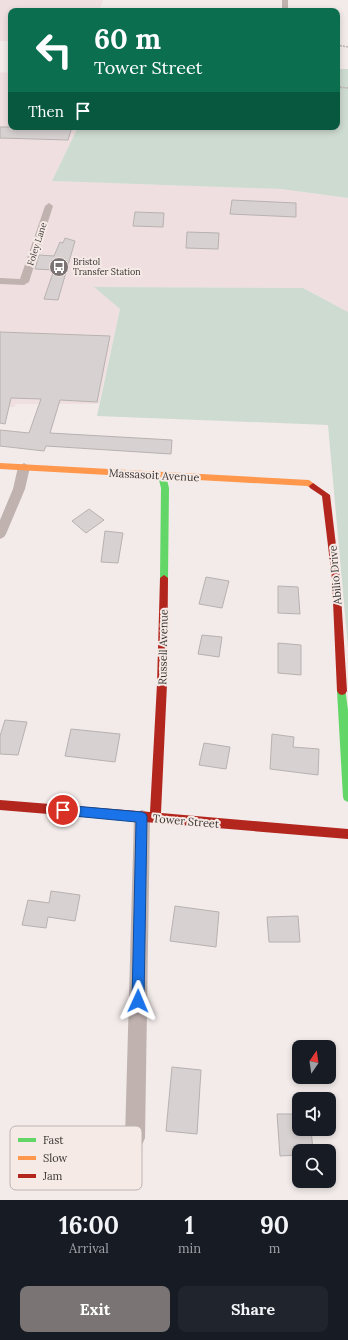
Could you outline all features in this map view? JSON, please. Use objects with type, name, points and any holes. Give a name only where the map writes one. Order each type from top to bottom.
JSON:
[{"type":"street","name":"Foley Lane","points":[[0,282],[24,282],[49,206]]},
{"type":"street","name":"Massasoit Avenue","points":[[0,466],[309,483]]},
{"type":"street","points":[[0,534],[19,489],[24,467]]},
{"type":"street","name":"Russell Avenue","points":[[135,1126],[148,818],[162,684],[165,488],[162,476]]},
{"type":"street","name":"Abilio Drive","points":[[309,483],[326,496],[336,579],[348,797]]},
{"type":"street","name":"Tower Street","points":[[0,805],[348,834]]},
{"type":"shaded area","points":[[0,0],[103,0],[100,8],[8,8],[8,41],[0,41]]},
{"type":"shaded area","points":[[340,69],[348,69],[348,198],[281,189],[52,181],[77,130],[340,130]]},
{"type":"shaded area","points":[[0,72],[8,73],[8,130],[77,130],[52,181],[281,189],[348,198],[348,312],[303,288],[95,287],[120,309],[99,404],[16,404],[14,407],[0,407]]},
{"type":"shaded area","points":[[94,287],[303,288],[348,312],[348,648],[328,425],[97,416],[120,309]]},
{"type":"building","points":[[0,127],[8,127],[8,130],[71,130],[68,140],[0,138]]},
{"type":"building","points":[[232,200],[296,203],[296,217],[230,214]]},
{"type":"building","points":[[135,212],[164,213],[163,227],[133,226]]},
{"type":"building","points":[[187,232],[219,233],[218,249],[186,248]]},
{"type":"building","points":[[65,238],[75,241],[58,300],[44,299],[54,270],[35,269],[39,255],[54,256],[60,242],[63,243]]},
{"type":"building","points":[[0,332],[110,336],[97,402],[60,400],[50,433],[172,440],[171,454],[46,446],[44,451],[0,446],[0,430],[29,433],[41,399],[11,398],[5,424],[0,423]]},
{"type":"building","points":[[89,509],[104,520],[86,533],[72,521]]},
{"type":"building","points":[[105,531],[123,533],[118,563],[101,562]]},
{"type":"building","points":[[206,577],[229,581],[222,608],[199,604]]},
{"type":"building","points":[[278,586],[298,587],[300,614],[278,613]]},
{"type":"building","points":[[202,635],[222,637],[219,657],[198,654]]},
{"type":"building","points":[[278,643],[301,645],[301,675],[278,673]]},
{"type":"building","points":[[5,720],[27,722],[18,755],[0,754],[0,736]]},
{"type":"building","points":[[71,729],[120,734],[115,762],[65,756]]},
{"type":"building","points":[[272,734],[294,737],[293,747],[319,749],[318,775],[270,769]]},
{"type":"building","points":[[204,743],[230,747],[226,769],[199,765]]},
{"type":"building","points":[[51,891],[80,895],[75,921],[48,917],[46,928],[22,925],[28,900],[49,903]]},
{"type":"building","points":[[175,906],[219,912],[216,947],[170,941]]},
{"type":"building","points":[[298,916],[300,942],[269,942],[267,917]]},
{"type":"building","points":[[172,1067],[201,1070],[197,1134],[166,1131]]},
{"type":"building","points":[[277,1114],[292,1114],[292,1136],[312,1136],[312,1144],[292,1144],[292,1155],[280,1156]]},
{"type":"traffic: fast","points":[[162,476],[165,488],[164,578]]},
{"type":"traffic: fast","points":[[342,691],[348,797]]},
{"type":"traffic: slow","points":[[0,466],[309,483],[313,486]]},
{"type":"traffic: jam","points":[[313,486],[326,495],[336,579],[342,691]]},
{"type":"traffic: jam","points":[[155,819],[162,684],[164,578]]},
{"type":"traffic: jam","points":[[0,805],[348,834]]},
{"type":"place","name":"Bristol Transfer Station","points":[[59,267]]},
{"type":"route","points":[[63,810],[142,817],[138,1001]]}]
